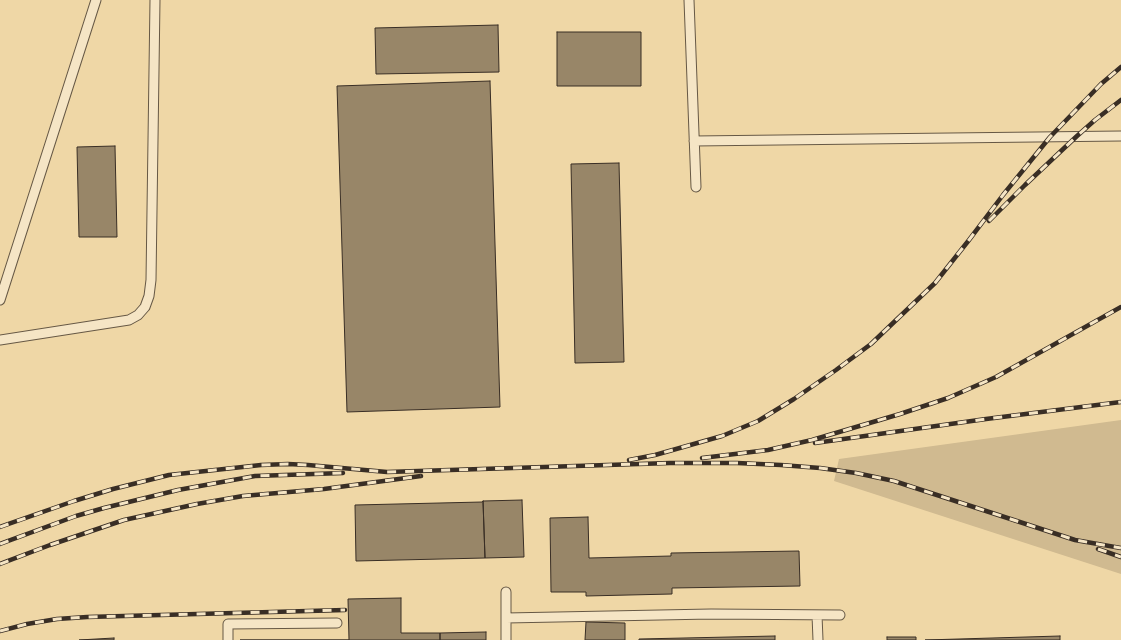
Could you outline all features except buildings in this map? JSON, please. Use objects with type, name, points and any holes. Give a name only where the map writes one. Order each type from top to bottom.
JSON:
[{"type":"lane","points":[[0,300],[96,0]]},
{"type":"lane","points":[[0,340],[129,320],[138,315],[145,306],[149,296],[151,280],[155,0]]},
{"type":"lane","points":[[689,0],[696,187]]},
{"type":"lane","points":[[694,141],[1121,136]]},
{"type":"lane","points":[[506,592],[506,640]]},
{"type":"lane","points":[[506,618],[711,614],[840,615]]},
{"type":"lane","points":[[817,615],[818,640]]},
{"type":"lane","points":[[228,640],[228,624],[337,623]]},
{"type":"shaded area","points":[[1121,420],[1121,574],[834,481],[839,459]]},
{"type":"railway","points":[[629,460],[655,455],[722,436],[758,421],[794,399],[871,344],[935,283],[1050,137],[1101,84],[1121,67]]},
{"type":"railway","points":[[989,221],[1077,136],[1121,100]]},
{"type":"railway","points":[[702,458],[768,450],[812,440],[948,398],[996,377],[1121,307]]},
{"type":"railway","points":[[815,443],[1121,402]]},
{"type":"railway","points":[[0,527],[74,501],[113,489],[169,475],[261,465],[308,465],[387,472],[670,463],[737,463],[820,468],[856,473],[894,481],[1075,540],[1121,548]]},
{"type":"railway","points":[[0,544],[76,516],[178,490],[255,476],[343,473]]},
{"type":"railway","points":[[0,564],[124,520],[197,504],[243,496],[324,489],[421,476]]},
{"type":"railway","points":[[1098,549],[1121,557]]},
{"type":"railway","points":[[0,631],[27,624],[57,619],[87,617],[345,610]]}]
